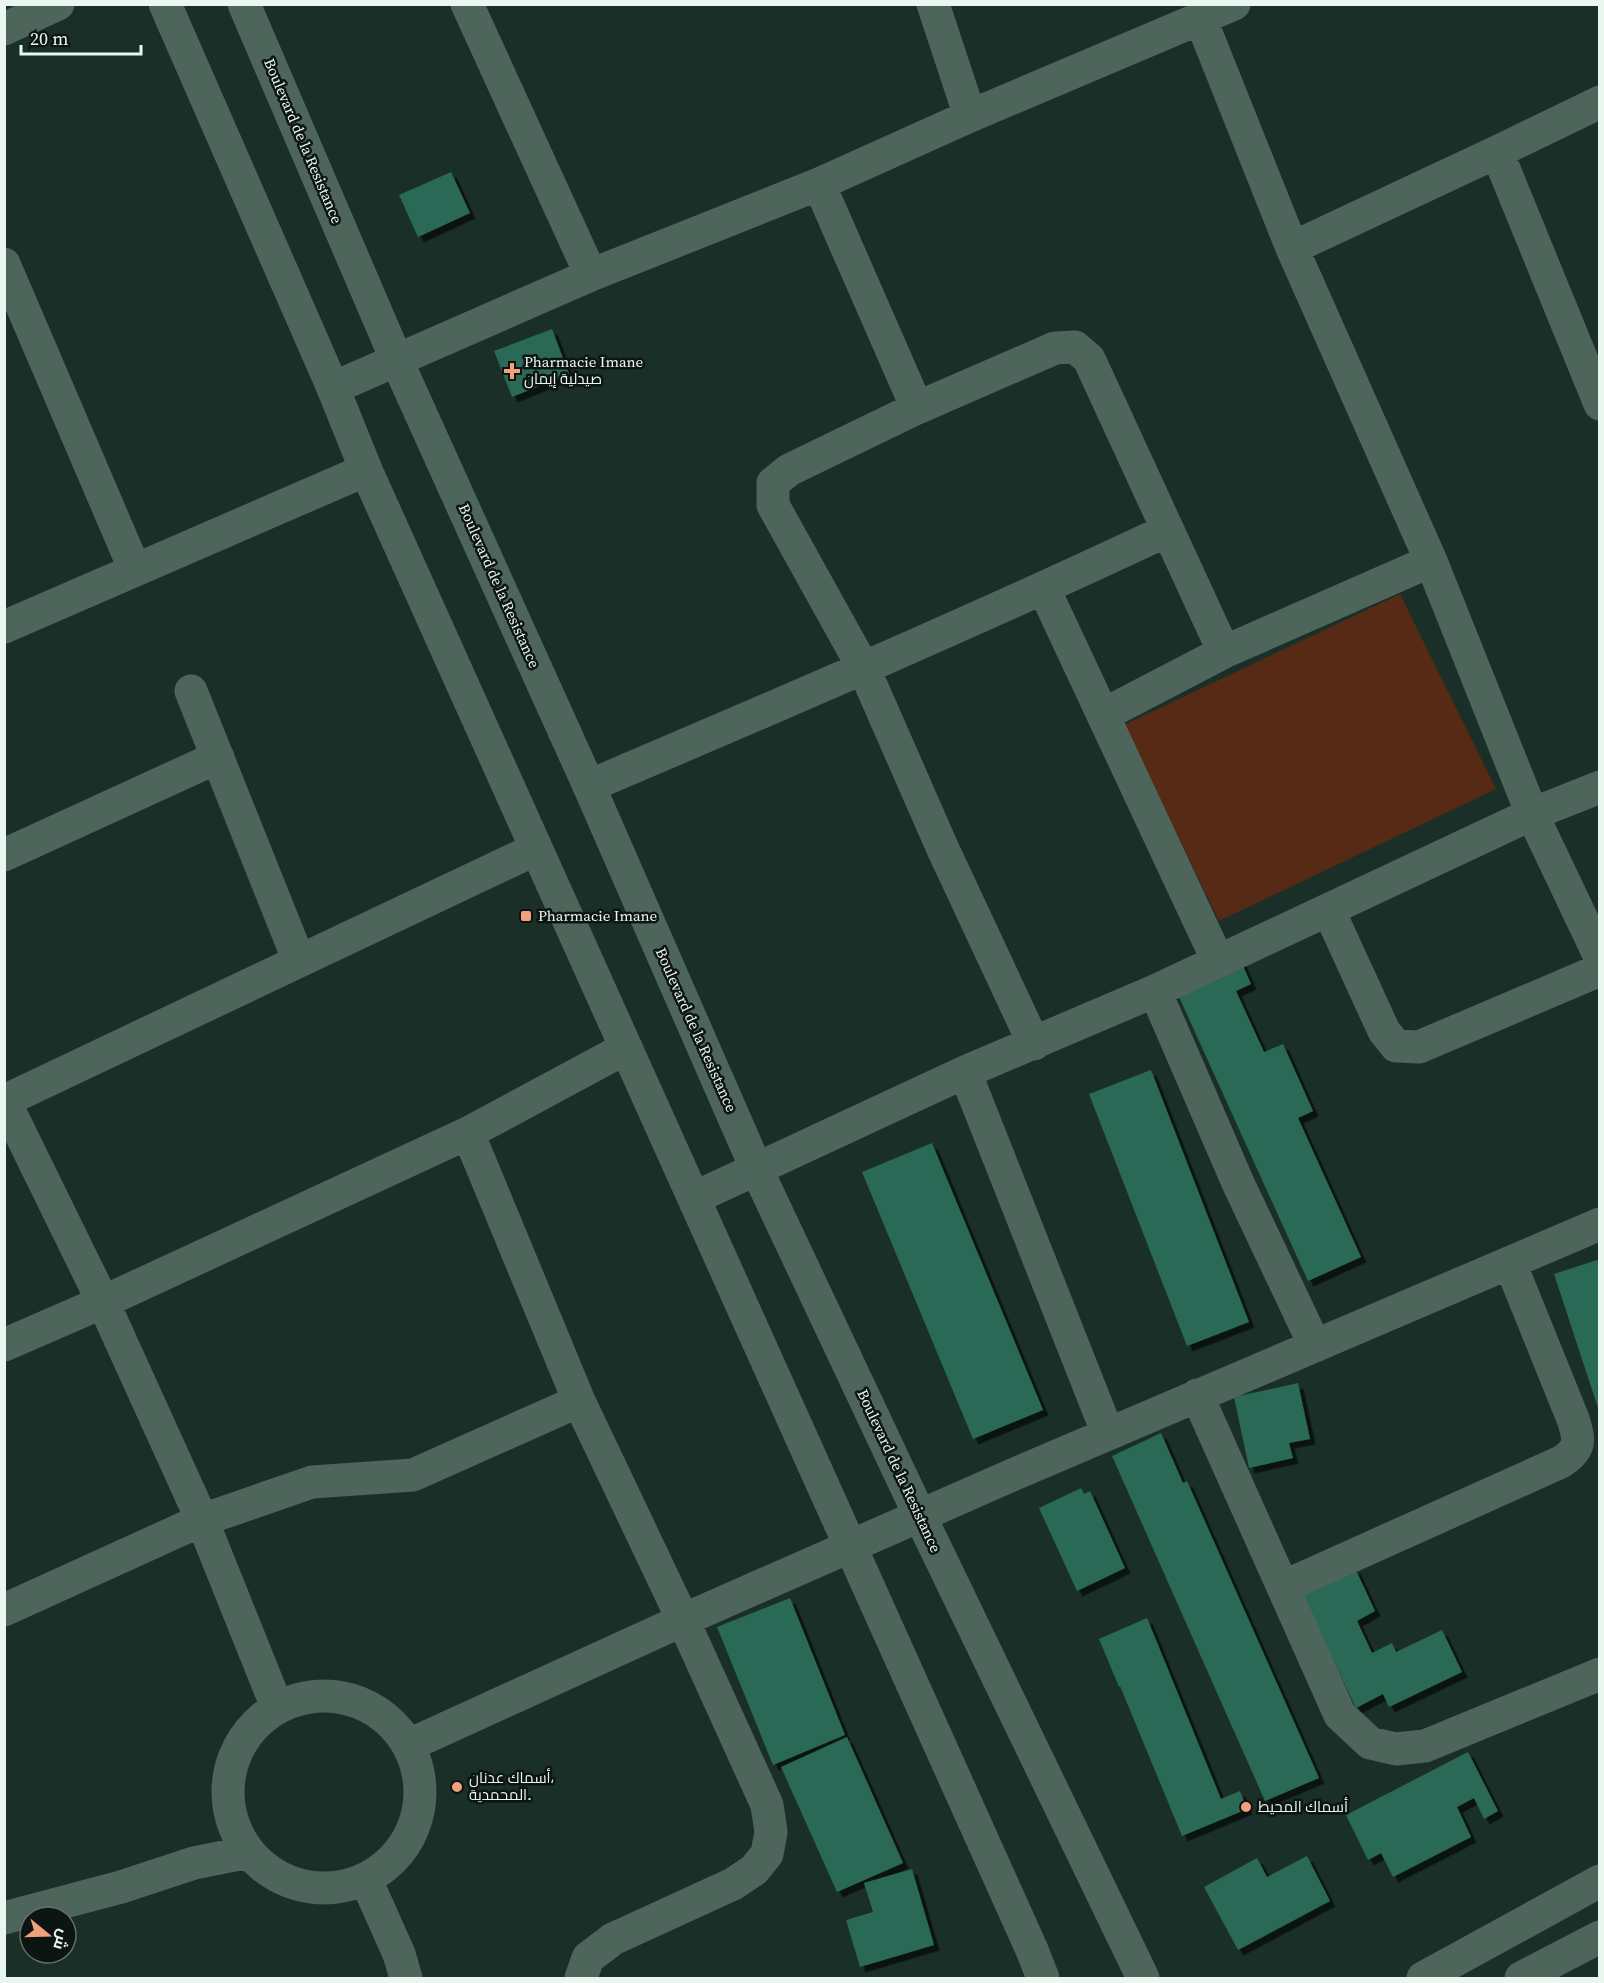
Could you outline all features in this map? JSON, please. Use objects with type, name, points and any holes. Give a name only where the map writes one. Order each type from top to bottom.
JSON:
[{"type":"street","points":[[4,29],[58,4]]},
{"type":"street","points":[[165,4],[333,388],[366,470],[1043,1978]]},
{"type":"street","name":"Boulevard de la Resistance","points":[[244,4],[397,361],[589,786],[756,1168],[920,1516],[1143,1978]]},
{"type":"street","points":[[467,4],[591,275]]},
{"type":"street","points":[[933,4],[970,116]]},
{"type":"street","points":[[333,388],[591,275],[819,184],[970,116],[1201,20],[1234,4]]},
{"type":"street","points":[[1201,20],[1292,248],[1431,561],[1532,814],[1599,957]]},
{"type":"street","points":[[1292,248],[1599,102]]},
{"type":"street","points":[[1497,152],[1599,404]]},
{"type":"street","points":[[819,184],[917,408]]},
{"type":"street","points":[[4,264],[135,570]]},
{"type":"street","points":[[1034,1044],[942,847],[864,669],[773,506],[773,483],[789,470],[917,408],[1055,348],[1075,347],[1089,359],[1224,652]]},
{"type":"street","points":[[4,627],[366,470]]},
{"type":"street","points":[[589,786],[864,669],[1044,589],[1168,530]]},
{"type":"street","points":[[1103,715],[1224,652],[1431,561]]},
{"type":"street","points":[[1044,589],[1218,961]]},
{"type":"street","points":[[191,691],[299,961]]},
{"type":"street","points":[[4,855],[218,757]]},
{"type":"street","points":[[694,1198],[965,1072],[1155,992],[1532,814],[1599,787]]},
{"type":"street","points":[[277,1707],[202,1520],[103,1302],[5,1101],[537,849]]},
{"type":"street","points":[[1329,911],[1384,1031],[1396,1046],[1419,1047],[1599,970]]},
{"type":"street","points":[[1155,992],[1238,1183],[1315,1346]]},
{"type":"street","points":[[4,1345],[103,1302],[468,1132],[626,1048]]},
{"type":"street","points":[[965,1072],[1108,1434]]},
{"type":"street","points":[[468,1132],[579,1401],[683,1620],[767,1805],[771,1832],[767,1854],[754,1870],[733,1884],[614,1939],[588,1959],[581,1978]]},
{"type":"street","points":[[409,1745],[850,1546],[1599,1224]]},
{"type":"street","points":[[1283,1587],[1561,1462],[1571,1455],[1577,1446],[1578,1435],[1510,1263]]},
{"type":"street","points":[[1197,1395],[1340,1715],[1370,1743],[1396,1749],[1425,1746],[1599,1674]]},
{"type":"street","points":[[4,1610],[202,1520],[312,1482],[413,1475],[579,1401]]},
{"type":"street","points":[[309,1696],[343,1696],[360,1702],[388,1719],[409,1745],[421,1791],[416,1824],[393,1860],[366,1880],[324,1889],[291,1883],[274,1875],[249,1852],[233,1823],[228,1787],[236,1754],[254,1726],[277,1707],[309,1696]]},
{"type":"street","points":[[4,1918],[121,1887],[194,1863],[249,1852]]},
{"type":"street","points":[[366,1880],[399,1954],[406,1978]]},
{"type":"street","points":[[1423,1978],[1599,1881]]},
{"type":"street","points":[[1521,1978],[1599,1937]]},
{"type":"shaded area","points":[[1400,594],[1496,789],[1219,921],[1124,725]]},
{"type":"building","points":[[451,172],[470,213],[418,237],[399,195]]},
{"type":"building","points":[[552,329],[569,374],[512,397],[494,351]]},
{"type":"building","points":[[1240,959],[1251,984],[1236,991],[1264,1052],[1283,1044],[1313,1111],[1298,1118],[1361,1257],[1308,1281],[1175,988]]},
{"type":"building","points":[[1151,1070],[1249,1322],[1187,1346],[1089,1094]]},
{"type":"building","points":[[932,1143],[1043,1410],[973,1439],[862,1172]]},
{"type":"building","points":[[1600,1259],[1600,1411],[1599,1411],[1554,1274]]},
{"type":"building","points":[[1298,1383],[1310,1439],[1289,1443],[1293,1458],[1249,1468],[1234,1397]]},
{"type":"building","points":[[1161,1433],[1183,1483],[1187,1481],[1319,1778],[1265,1801],[1112,1456]]},
{"type":"building","points":[[1081,1488],[1084,1494],[1090,1491],[1125,1568],[1077,1591],[1039,1508]]},
{"type":"building","points":[[1355,1568],[1375,1611],[1357,1621],[1372,1653],[1392,1643],[1396,1652],[1442,1630],[1462,1672],[1389,1707],[1383,1694],[1356,1708],[1302,1594]]},
{"type":"building","points":[[790,1598],[845,1735],[773,1765],[717,1627]]},
{"type":"building","points":[[1147,1618],[1221,1799],[1240,1791],[1247,1809],[1182,1836],[1099,1639]]},
{"type":"building","points":[[847,1737],[903,1863],[837,1892],[781,1767]]},
{"type":"building","points":[[1468,1752],[1498,1811],[1484,1819],[1474,1798],[1457,1807],[1471,1837],[1393,1877],[1381,1853],[1368,1860],[1346,1815]]},
{"type":"building","points":[[1307,1856],[1330,1901],[1238,1950],[1204,1887],[1257,1858],[1267,1877]]},
{"type":"building","points":[[912,1869],[934,1945],[860,1967],[846,1920],[873,1912],[864,1883]]},
{"type":"place","name":"Pharmacie Imane صيدلية إيمان","points":[[512,371]]},
{"type":"place","name":"Pharmacie Imane","points":[[526,916]]},
{"type":"place","name":"أسماك عدنان، المحمدية.","points":[[457,1787]]},
{"type":"place","name":"أسماك المحيط","points":[[1246,1807]]}]
